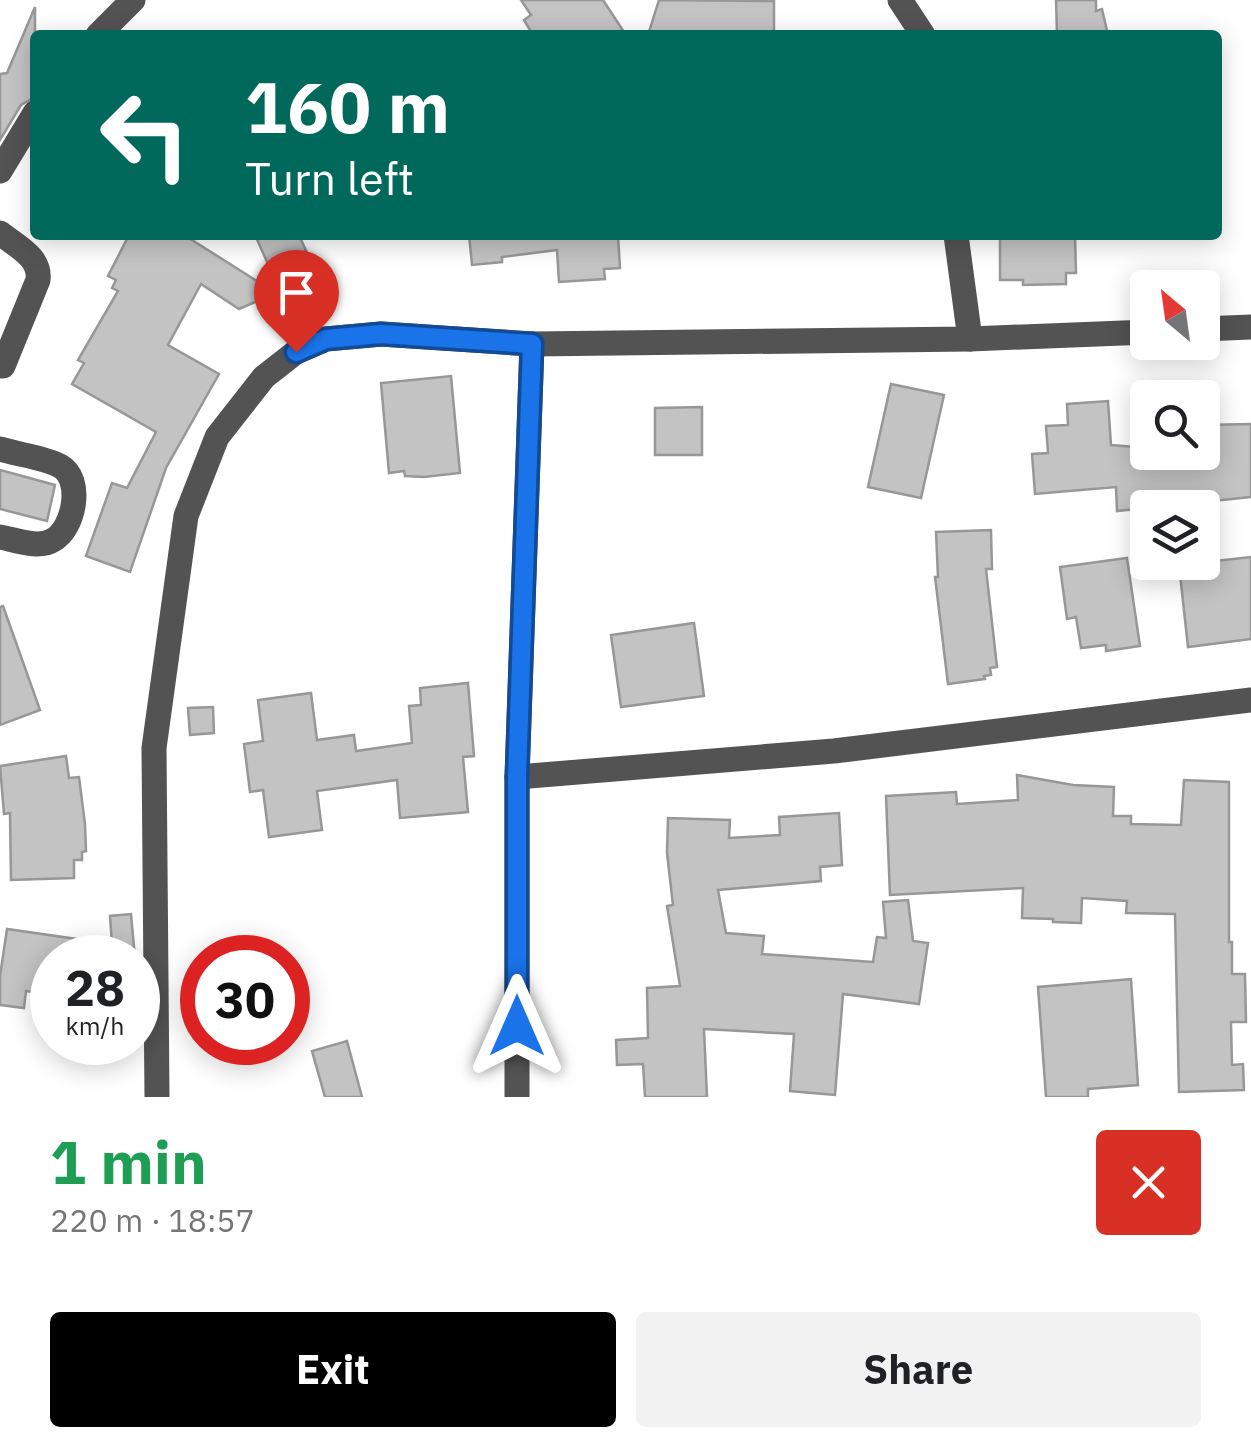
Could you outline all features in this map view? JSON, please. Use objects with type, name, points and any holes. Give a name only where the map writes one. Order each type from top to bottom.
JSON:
[{"type":"street","points":[[103,30],[133,0]]},
{"type":"street","points":[[900,0],[919,30]]},
{"type":"street","points":[[0,172],[30,121]]},
{"type":"street","points":[[0,233],[36,262],[40,270],[3,366]]},
{"type":"street","points":[[957,240],[970,340]]},
{"type":"street","points":[[1220,329],[1251,327]]},
{"type":"street","points":[[157,1097],[154,748],[186,516],[217,437],[264,376],[296,352],[326,339],[381,334],[532,344],[970,340],[1130,333]]},
{"type":"street","points":[[517,1097],[517,777],[532,344]]},
{"type":"street","points":[[0,449],[62,467],[72,478],[76,492],[64,529],[54,540],[40,544],[0,537]]},
{"type":"street","points":[[517,777],[834,750],[1251,700]]},
{"type":"building","points":[[521,0],[603,0],[623,30],[530,30],[524,20],[531,15]]},
{"type":"building","points":[[659,0],[774,1],[774,30],[650,30]]},
{"type":"building","points":[[1056,0],[1096,0],[1096,11],[1102,9],[1107,30],[1057,30]]},
{"type":"building","points":[[35,7],[35,30],[30,30],[30,100],[21,105],[0,140],[0,74],[7,73]]},
{"type":"building","points":[[126,240],[192,240],[276,293],[239,309],[201,284],[168,345],[219,374],[166,468],[130,572],[86,556],[112,483],[127,488],[156,432],[72,384],[84,363],[78,360],[118,291],[112,288],[116,280],[108,276]]},
{"type":"building","points":[[257,240],[301,240],[317,275],[280,291]]},
{"type":"building","points":[[470,240],[618,240],[620,268],[604,269],[605,279],[559,282],[557,250],[472,265]]},
{"type":"building","points":[[1000,240],[1075,240],[1076,273],[1066,273],[1066,284],[1023,285],[1023,280],[1000,280]]},
{"type":"building","points":[[451,376],[460,473],[424,477],[405,476],[404,471],[389,473],[381,383]]},
{"type":"building","points":[[891,384],[944,395],[921,498],[868,487]]},
{"type":"building","points":[[1108,401],[1111,445],[1130,447],[1130,470],[1220,470],[1220,425],[1251,424],[1251,497],[1220,500],[1220,490],[1130,490],[1130,510],[1117,511],[1116,487],[1035,494],[1032,454],[1048,453],[1046,426],[1068,425],[1067,404]]},
{"type":"building","points":[[702,407],[702,455],[655,455],[655,408]]},
{"type":"building","points":[[0,470],[55,485],[47,521],[0,509]]},
{"type":"building","points":[[991,530],[992,569],[986,569],[997,667],[990,668],[991,675],[984,676],[985,679],[948,684],[935,577],[936,532]]},
{"type":"building","points":[[1251,557],[1251,639],[1188,647],[1181,580],[1220,580],[1220,560]]},
{"type":"building","points":[[1127,558],[1140,646],[1106,651],[1106,645],[1081,648],[1076,617],[1067,619],[1060,567]]},
{"type":"building","points":[[3,606],[40,710],[0,725],[0,607]]},
{"type":"building","points":[[694,623],[704,696],[621,707],[611,635]]},
{"type":"building","points":[[468,683],[474,756],[463,757],[468,812],[400,818],[397,780],[317,791],[322,830],[269,837],[263,790],[250,792],[244,744],[263,741],[258,700],[311,693],[317,740],[354,735],[356,751],[412,743],[409,706],[421,705],[420,688]]},
{"type":"building","points":[[213,707],[214,733],[190,735],[188,708]]},
{"type":"building","points":[[66,756],[69,778],[79,777],[86,851],[82,852],[82,860],[74,860],[74,878],[11,880],[10,813],[4,814],[0,766]]},
{"type":"building","points":[[1017,775],[1073,785],[1114,787],[1113,816],[1131,816],[1131,824],[1181,825],[1184,780],[1229,782],[1229,942],[1232,974],[1245,974],[1246,1022],[1231,1022],[1232,1065],[1243,1064],[1244,1090],[1179,1092],[1175,914],[1126,913],[1127,901],[1082,898],[1081,923],[1053,922],[1022,918],[1023,888],[890,895],[886,796],[956,792],[957,804],[1018,800]]},
{"type":"building","points":[[839,813],[842,865],[820,867],[821,881],[718,890],[726,933],[764,936],[762,954],[873,962],[877,937],[886,938],[883,902],[908,900],[913,941],[928,943],[919,1004],[843,994],[835,1095],[790,1091],[794,1034],[704,1029],[707,1097],[645,1097],[643,1064],[617,1065],[616,1040],[648,1038],[647,988],[680,986],[667,906],[673,905],[667,853],[668,818],[730,820],[729,838],[780,835],[779,817]]},
{"type":"building","points":[[131,914],[133,935],[111,935],[110,916]]},
{"type":"building","points":[[7,929],[49,935],[30,935],[30,992],[26,991],[24,1008],[0,1005]]},
{"type":"building","points":[[1131,979],[1138,1085],[1088,1089],[1088,1097],[1046,1097],[1038,987]]},
{"type":"building","points":[[347,1041],[362,1097],[325,1097],[312,1051]]},
{"type":"route","points":[[296,352],[326,339],[381,334],[532,344],[517,777],[517,1026]]}]
